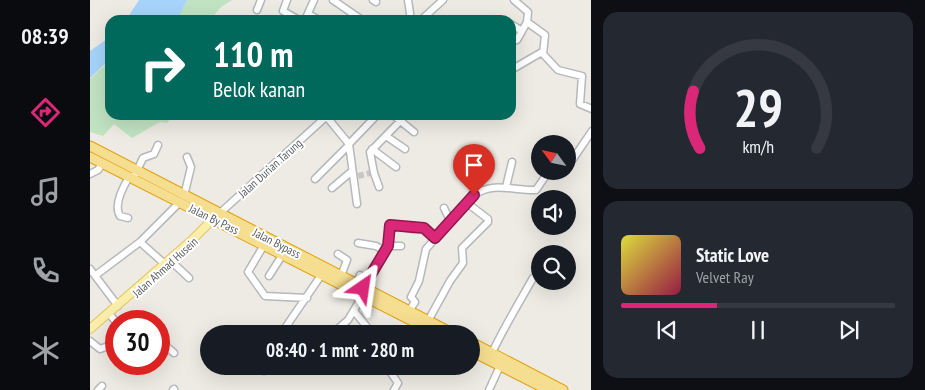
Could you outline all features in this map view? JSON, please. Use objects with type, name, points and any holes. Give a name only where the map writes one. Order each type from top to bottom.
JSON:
[{"type":"highway","name":"Jalan Bypass","points":[[90,146],[100,151],[133,176],[182,199],[325,273],[341,276],[360,289],[409,311],[423,325]]},
{"type":"highway","points":[[96,161],[133,176]]},
{"type":"highway","name":"Jalan By Pass","points":[[216,218],[264,245],[360,289],[422,325]]},
{"type":"highway","points":[[480,347],[563,390]]},
{"type":"highway","points":[[480,356],[548,390]]},
{"type":"main road","name":"Jalan Ahmad Husein","points":[[123,310],[216,218]]},
{"type":"main road","name":"Jalan Ahmad Husein","points":[[90,331],[168,264]]},
{"type":"main road","name":"Jalan Ahmad Husein","points":[[90,331],[105,324]]},
{"type":"street","points":[[257,10],[261,0]]},
{"type":"street","points":[[288,0],[283,11],[290,15]]},
{"type":"street","points":[[307,15],[314,0]]},
{"type":"street","points":[[333,0],[355,15]]},
{"type":"street","points":[[408,0],[410,15]]},
{"type":"street","points":[[426,15],[443,0]]},
{"type":"street","points":[[514,0],[528,12],[527,22],[516,40]]},
{"type":"street","points":[[516,67],[542,52],[546,36],[527,22]]},
{"type":"street","points":[[516,27],[522,31]]},
{"type":"street","points":[[542,52],[558,70],[582,76],[580,104],[591,109]]},
{"type":"street","name":"Jalan Durian Tarung","points":[[216,218],[323,120]]},
{"type":"street","points":[[330,120],[348,145],[357,204]]},
{"type":"street","points":[[315,179],[372,120]]},
{"type":"street","points":[[379,187],[372,173],[370,154],[372,149],[399,121],[414,132]]},
{"type":"street","points":[[576,154],[591,131]]},
{"type":"street","points":[[386,136],[405,149]]},
{"type":"street","points":[[128,218],[120,216],[118,210],[122,189],[133,176],[143,158],[154,154],[158,145]]},
{"type":"street","points":[[372,149],[396,167]]},
{"type":"street","points":[[96,275],[140,242],[182,199],[191,167],[187,156]]},
{"type":"street","points":[[90,174],[98,170],[96,161]]},
{"type":"street","points":[[506,187],[512,162]]},
{"type":"street","points":[[332,188],[354,175]]},
{"type":"street","points":[[409,311],[415,302],[411,297],[419,281],[425,252],[435,238],[474,195],[483,190],[506,187],[536,190],[543,180]]},
{"type":"street","points":[[426,325],[450,281],[463,263],[462,248],[488,222],[488,219],[467,203]]},
{"type":"street","points":[[444,208],[451,222]]},
{"type":"street","points":[[360,289],[386,248],[390,226],[393,224],[414,229],[424,228],[435,238]]},
{"type":"street","points":[[140,242],[189,278]]},
{"type":"street","points":[[358,243],[386,248],[401,246]]},
{"type":"street","points":[[264,245],[248,273],[260,290],[265,296],[307,298]]},
{"type":"street","points":[[269,276],[283,254]]},
{"type":"street","points":[[338,254],[347,261],[341,276]]},
{"type":"street","points":[[90,268],[118,306]]},
{"type":"street","points":[[288,325],[325,273]]},
{"type":"street","points":[[343,325],[354,311],[360,289],[360,275]]},
{"type":"street","points":[[492,353],[508,319],[520,304],[531,282]]},
{"type":"street","points":[[354,311],[365,325]]},
{"type":"street","points":[[90,341],[100,350],[105,348]]},
{"type":"street","points":[[170,350],[174,354]]},
{"type":"street","points":[[489,390],[500,366]]},
{"type":"street","points":[[392,375],[398,384],[394,390]]},
{"type":"green space","points":[[187,0],[232,0],[221,7],[214,15],[180,15]]},
{"type":"green space","points":[[105,65],[105,120],[169,120],[167,123],[160,122],[132,138],[114,124],[103,136],[90,132],[90,79]]},
{"type":"water","points":[[139,0],[187,0],[180,15],[129,15]]},
{"type":"water","points":[[105,40],[105,64],[90,78],[90,51]]},
{"type":"tunnel","points":[[358,176],[370,173]]},
{"type":"route","points":[[363,288],[388,246],[390,225],[414,229],[424,228],[435,238],[474,195]]}]
